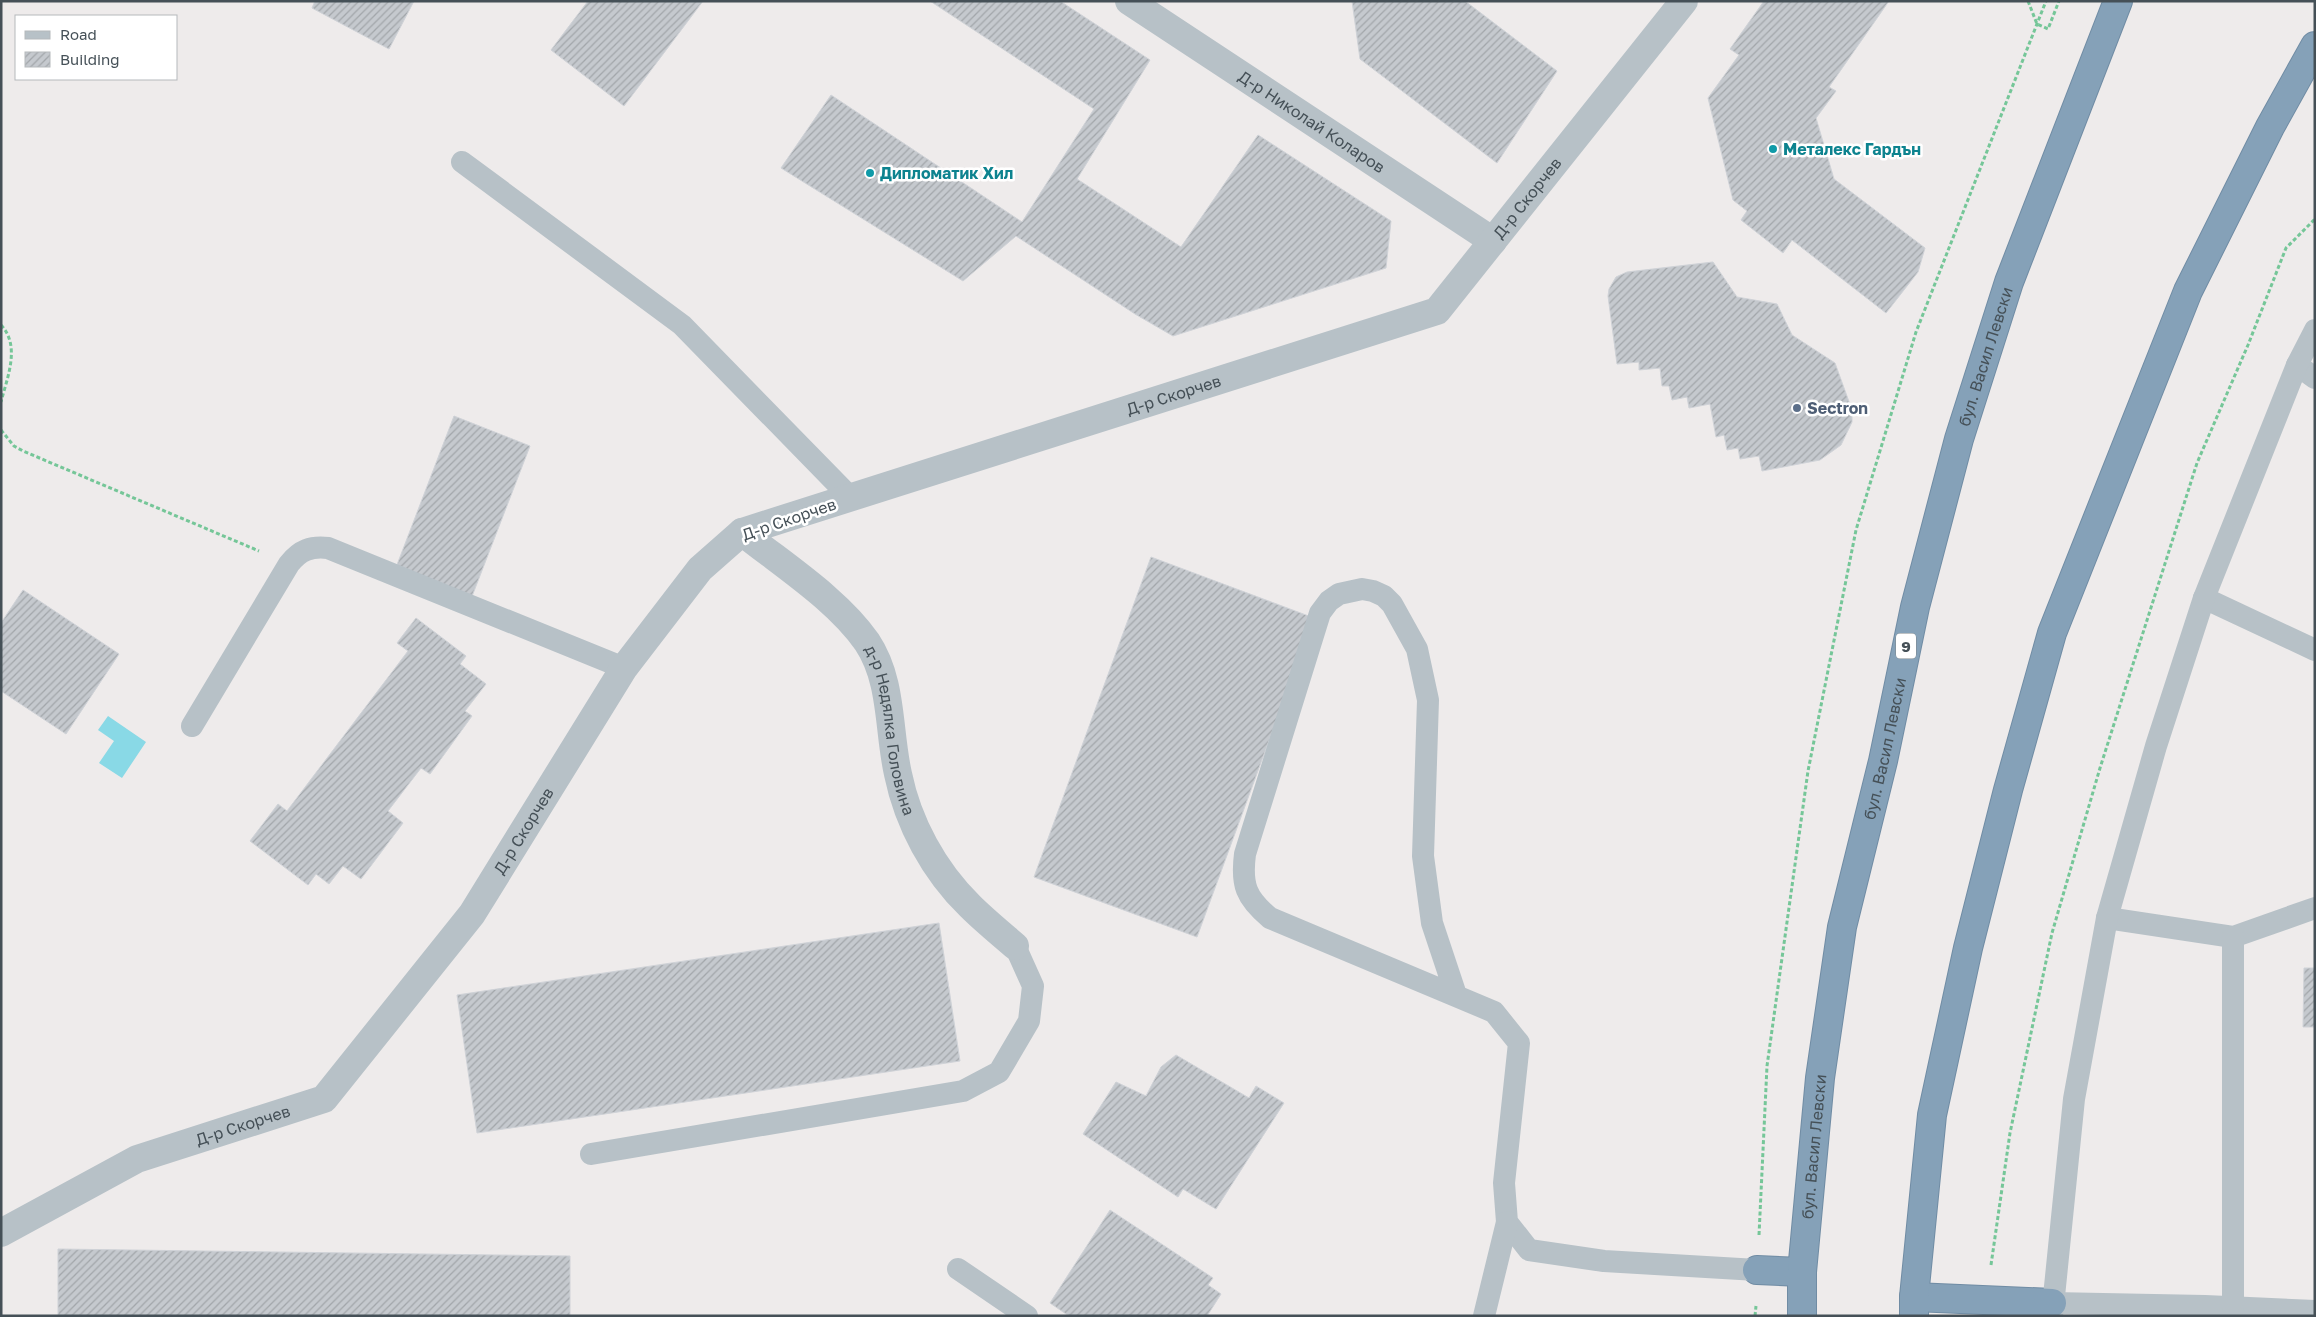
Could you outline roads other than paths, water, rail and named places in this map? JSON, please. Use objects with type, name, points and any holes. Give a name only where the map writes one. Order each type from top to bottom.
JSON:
[{"type":"highway","name":"бул. Васил Левски","points":[[1802,1316],[1802,1272],[1820,1078],[1842,927],[1883,761],[1915,607],[1959,439],[2009,282],[2118,1]]},
{"type":"highway","points":[[2052,1309],[1914,1306],[1932,1115],[1968,948],[2008,790],[2052,633],[2188,291],[2270,127],[2315,46]]},
{"type":"highway","points":[[1757,1270],[1802,1272]]},
{"type":"street","name":"Д-р Николай Коларов","points":[[1129,1],[1494,241]]},
{"type":"street","name":"Д-р Скорчев","points":[[1,1233],[137,1158],[324,1098],[472,914],[624,668],[700,569],[742,532],[852,499],[1437,311],[1684,1]]},
{"type":"street","name":"д-р Недялка Головина","points":[[742,532],[837,608],[867,643],[884,680],[898,775],[914,830],[941,871],[968,905],[1015,946]]},
{"type":"lane","points":[[462,162],[682,325],[852,499]]},
{"type":"lane","points":[[2315,330],[2306,372],[2204,598],[2156,746],[2107,918],[2074,1099],[2052,1309],[2233,1308],[2315,1311]]},
{"type":"lane","points":[[192,726],[289,564],[296,555],[306,549],[317,547],[328,548],[624,668]]},
{"type":"lane","points":[[1456,995],[1432,923],[1422,856],[1428,700],[1417,649],[1392,604],[1384,596],[1362,589],[1350,590],[1338,594],[1329,601],[1320,613],[1246,854],[1243,872],[1246,890],[1257,907],[1270,918],[1494,1012],[1520,1043],[1504,1183],[1507,1222],[1484,1316]]},
{"type":"lane","points":[[2204,598],[2315,650]]},
{"type":"lane","points":[[2107,918],[2233,937],[2315,908]]},
{"type":"lane","points":[[2233,937],[2233,1308]]},
{"type":"lane","points":[[592,1154],[962,1091],[999,1072],[1029,1021],[1033,986],[1015,946]]},
{"type":"lane","points":[[1507,1222],[1529,1250],[1604,1261],[1757,1270]]},
{"type":"lane","points":[[958,1269],[1027,1316]]},
{"type":"water","points":[[108,716],[146,742],[122,778],[99,763],[114,741],[98,730]]},
{"type":"place","name":"Металекс Гардън","points":[[1773,149]]},
{"type":"place","name":"Дипломатик Хил","points":[[870,173]]},
{"type":"place","name":"Sectron","points":[[1797,408]]}]
